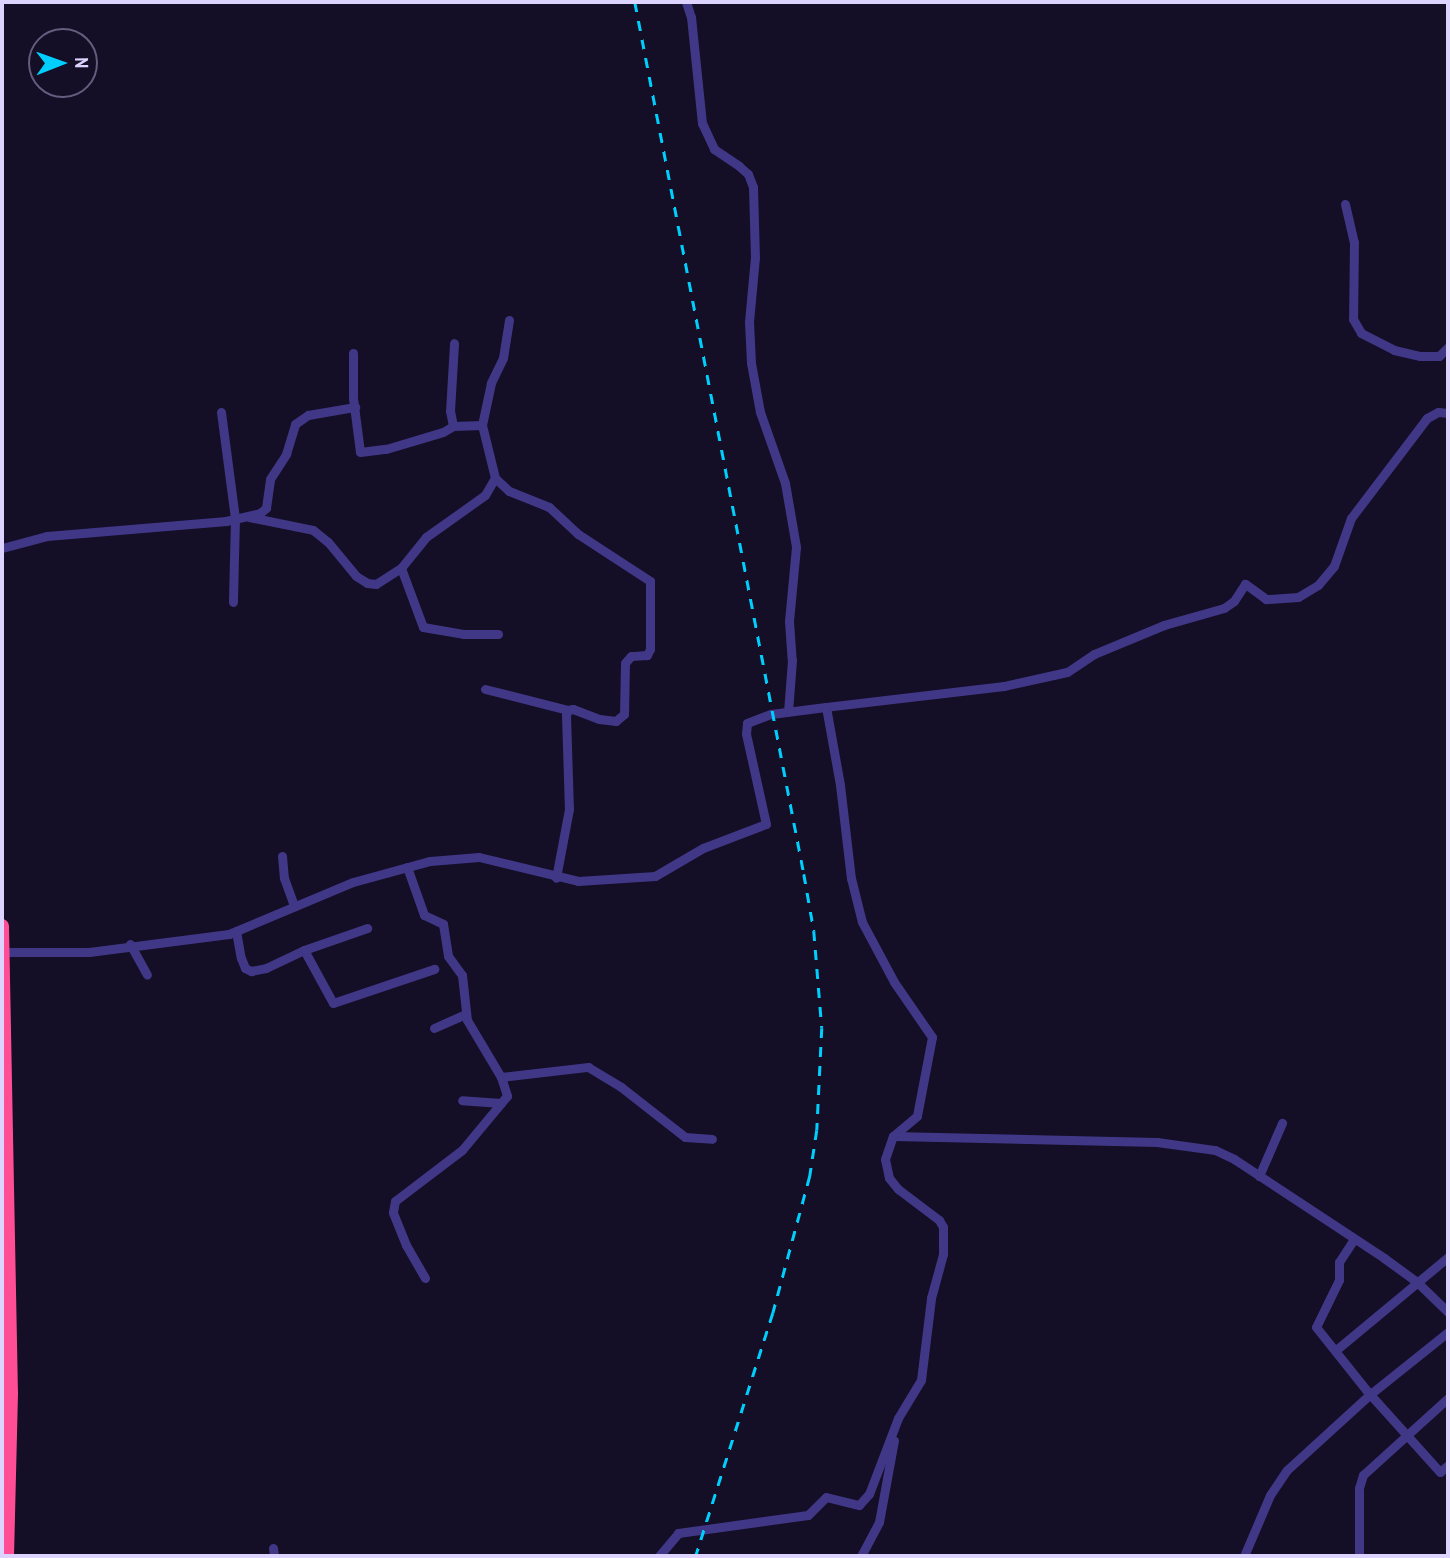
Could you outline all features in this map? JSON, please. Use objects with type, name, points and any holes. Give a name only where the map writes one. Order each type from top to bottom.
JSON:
[{"type":"highway","points":[[2,926],[10,1393],[7,1556]]},
{"type":"street","points":[[686,2],[691,17],[702,123],[714,149],[739,166],[753,187],[755,257],[749,322],[751,362],[760,412],[785,483],[796,547],[789,621],[792,660],[788,712]]},
{"type":"street","points":[[1345,204],[1354,242],[1353,319],[1361,333],[1394,350],[1420,356],[1439,356],[1448,347]]},
{"type":"street","points":[[485,689],[617,721],[624,713],[625,663],[631,656],[647,655],[650,649],[650,581],[578,534],[549,507],[509,491],[495,478],[482,425],[491,383],[503,358],[509,320]]},
{"type":"street","points":[[453,426],[450,411],[454,343]]},
{"type":"street","points":[[353,353],[360,452],[386,449],[443,432],[453,426],[482,425]]},
{"type":"street","points":[[2,548],[47,536],[260,513],[266,508],[270,479],[286,454],[295,424],[308,415],[355,407]]},
{"type":"street","points":[[221,412],[239,517],[233,602]]},
{"type":"street","points":[[2,952],[89,952],[130,944],[236,931],[353,881],[429,861],[479,857],[556,878],[578,881],[655,876],[703,848],[766,824],[747,723],[758,717],[788,712],[1004,686],[1067,671],[1094,654],[1164,625],[1224,608],[1234,601],[1245,584],[1266,599],[1298,597],[1318,585],[1334,566],[1351,518],[1427,418],[1438,412],[1448,413]]},
{"type":"street","points":[[239,517],[313,530],[367,583],[376,584],[401,568],[426,537],[485,495],[495,478]]},
{"type":"street","points":[[401,568],[424,626],[464,634],[498,634]]},
{"type":"street","points":[[659,1556],[678,1533],[808,1516],[826,1497],[862,1503],[874,1483],[896,1423],[921,1380],[931,1298],[943,1254],[943,1236],[939,1220],[898,1189],[889,1178],[885,1159],[893,1136],[917,1116],[932,1037],[894,982],[862,922],[851,878],[840,785],[826,707]]},
{"type":"street","points":[[556,878],[569,809],[568,710]]},
{"type":"street","points":[[282,856],[284,878],[294,906]]},
{"type":"street","points":[[407,867],[424,915],[443,924],[448,956],[462,975],[466,1014],[500,1077],[507,1096],[462,1150],[395,1201],[393,1212],[406,1245],[425,1278]]},
{"type":"street","points":[[236,931],[241,958],[245,968],[251,971],[266,968],[304,950],[368,928]]},
{"type":"street","points":[[130,944],[147,975]]},
{"type":"street","points":[[304,950],[333,1003],[434,969]]},
{"type":"street","points":[[434,1028],[466,1014]]},
{"type":"street","points":[[500,1077],[588,1067],[621,1087],[685,1138],[712,1139]]},
{"type":"street","points":[[462,1100],[500,1103]]},
{"type":"street","points":[[1258,1176],[1282,1123]]},
{"type":"street","points":[[893,1136],[1188,1144],[1215,1150],[1417,1282],[1448,1312]]},
{"type":"street","points":[[1354,1239],[1339,1262],[1339,1280],[1316,1328],[1370,1394],[1440,1472],[1448,1465]]},
{"type":"street","points":[[1336,1350],[1448,1256]]},
{"type":"street","points":[[1244,1556],[1269,1495],[1287,1470],[1370,1394],[1448,1332]]},
{"type":"street","points":[[1359,1556],[1359,1488],[1363,1475],[1448,1398]]},
{"type":"street","points":[[861,1556],[879,1521],[896,1423]]},
{"type":"railway","points":[[635,2],[804,874],[814,931],[822,1028],[817,1130],[810,1176],[773,1313],[696,1556]]}]
